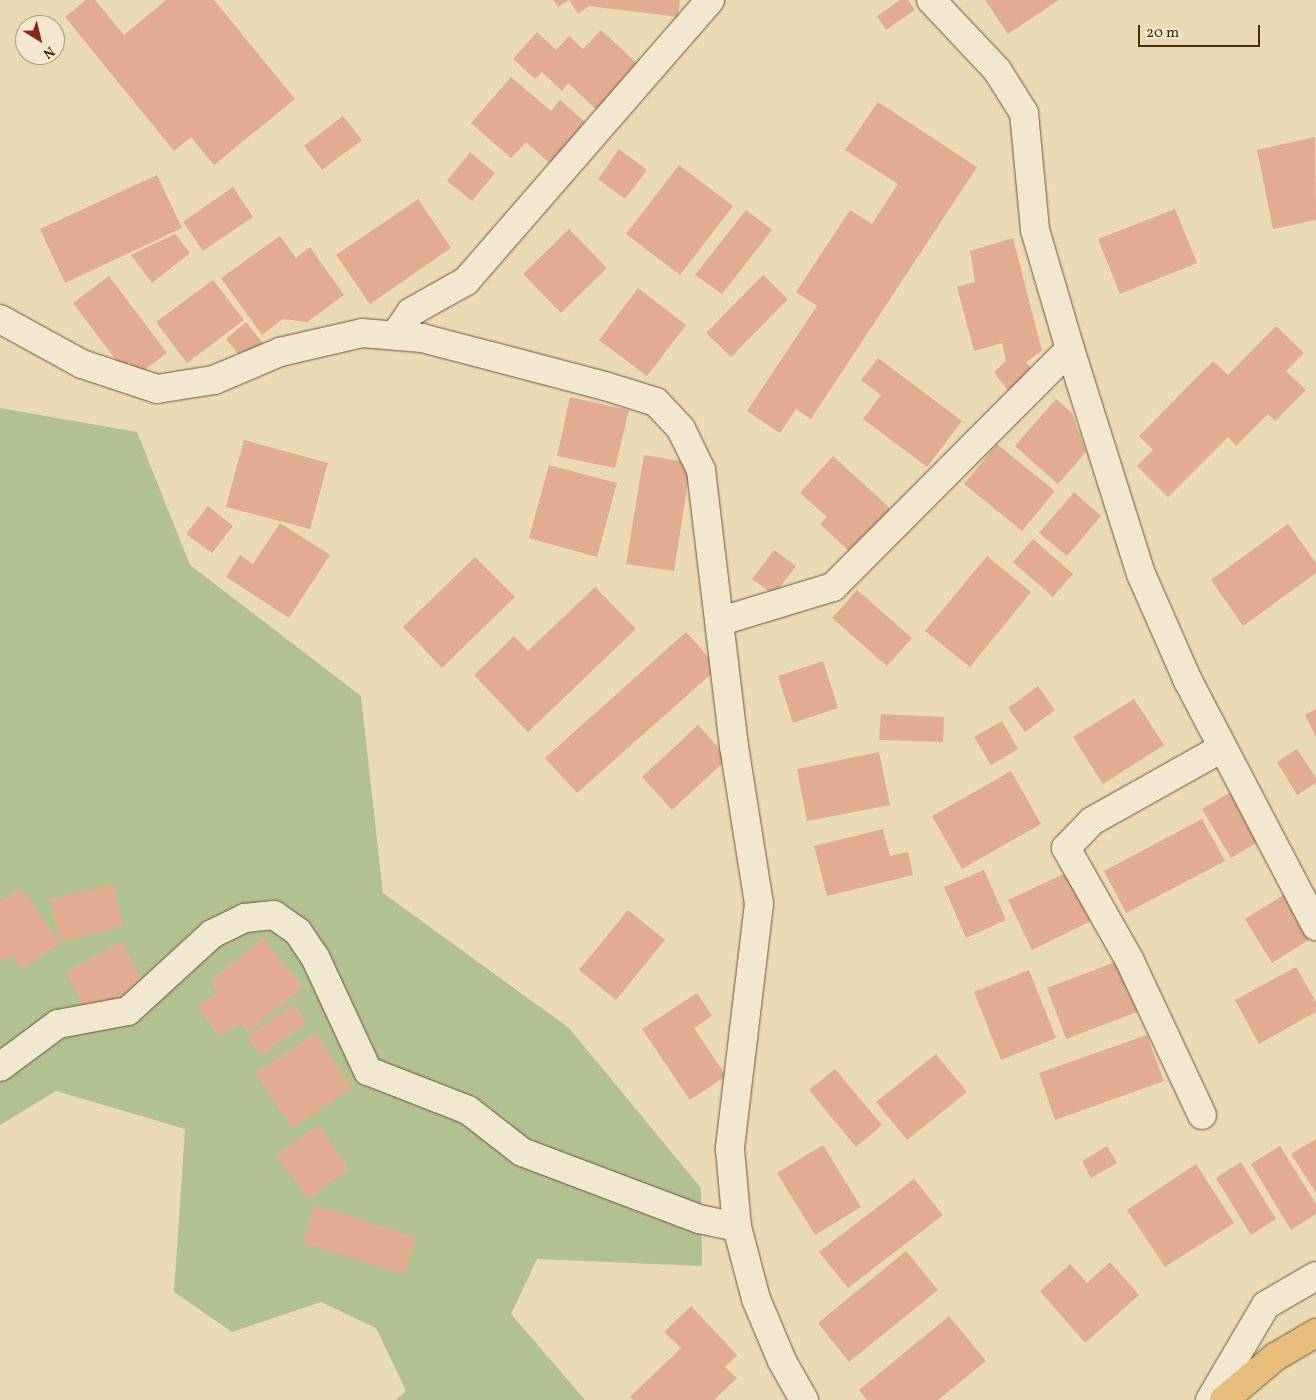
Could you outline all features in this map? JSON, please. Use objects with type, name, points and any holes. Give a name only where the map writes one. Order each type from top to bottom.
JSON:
[{"type":"main road","points":[[1224,1400],[1275,1357],[1316,1334]]},
{"type":"street","points":[[395,335],[411,312],[466,281],[710,0]]},
{"type":"street","points":[[932,0],[997,70],[1024,113],[1035,230],[1141,574],[1187,679],[1316,926]]},
{"type":"street","points":[[0,319],[82,364],[157,390],[214,380],[280,352],[362,333],[422,338],[605,386],[656,402],[680,429],[702,470],[734,746],[758,904],[730,1149],[737,1227],[756,1299],[782,1361],[804,1400]]},
{"type":"street","points":[[721,621],[833,587],[1070,348]]},
{"type":"street","points":[[1202,1115],[1130,961],[1066,848],[1092,821],[1222,748]]},
{"type":"street","points":[[0,1066],[58,1024],[128,1011],[212,934],[245,918],[274,915],[298,932],[315,957],[368,1071],[468,1110],[522,1152],[698,1219],[737,1227]]},
{"type":"street","points":[[1210,1400],[1266,1305],[1316,1276]]},
{"type":"green space","points":[[0,408],[137,432],[190,565],[361,696],[383,893],[569,1028],[701,1188],[702,1266],[537,1259],[511,1314],[585,1400],[396,1400],[406,1391],[376,1328],[321,1302],[232,1332],[174,1292],[185,1129],[56,1091],[0,1125]]},
{"type":"building","points":[[86,0],[95,0],[124,35],[166,0],[214,0],[295,99],[214,165],[191,137],[174,151],[65,17]]},
{"type":"building","points":[[553,0],[569,0],[558,7]]},
{"type":"building","points":[[569,0],[680,0],[678,17],[589,6],[578,14]]},
{"type":"building","points":[[900,0],[908,0],[915,10],[886,30],[877,16]]},
{"type":"building","points":[[985,0],[1059,0],[1008,34]]},
{"type":"building","points":[[601,30],[643,69],[601,114],[568,83],[562,91],[542,72],[535,79],[513,59],[537,32],[556,50],[569,36],[583,49]]},
{"type":"building","points":[[511,77],[551,111],[560,100],[592,128],[556,169],[526,142],[511,158],[471,123]]},
{"type":"building","points":[[878,102],[977,167],[811,419],[796,409],[780,433],[747,411],[817,306],[796,292],[850,210],[872,224],[898,184],[845,150]]},
{"type":"building","points":[[343,116],[362,140],[322,170],[304,146]]},
{"type":"building","points":[[1315,137],[1316,220],[1273,229],[1257,150]]},
{"type":"building","points":[[619,149],[647,170],[625,199],[598,179]]},
{"type":"building","points":[[470,152],[495,173],[472,201],[447,181]]},
{"type":"building","points":[[679,165],[733,206],[680,275],[626,234]]},
{"type":"building","points":[[157,175],[182,228],[65,283],[40,229]]},
{"type":"building","points":[[233,187],[253,217],[203,251],[183,222]]},
{"type":"building","points":[[418,199],[451,248],[370,304],[336,255]]},
{"type":"building","points":[[1175,209],[1197,263],[1120,294],[1098,239]]},
{"type":"building","points":[[746,210],[772,230],[722,294],[695,275]]},
{"type":"building","points":[[569,229],[607,268],[561,313],[523,274]]},
{"type":"building","points":[[175,234],[190,253],[152,283],[131,255]]},
{"type":"building","points":[[280,236],[296,258],[310,247],[344,295],[307,322],[283,319],[262,335],[221,278]]},
{"type":"building","points":[[1013,238],[1042,351],[1026,362],[1034,372],[1009,392],[994,372],[1006,361],[1002,343],[974,351],[957,287],[975,282],[970,251]]},
{"type":"building","points":[[763,275],[788,299],[731,357],[706,333]]},
{"type":"building","points":[[109,276],[167,353],[139,374],[129,362],[122,368],[73,303]]},
{"type":"building","points":[[213,280],[244,320],[187,363],[156,322]]},
{"type":"building","points":[[638,288],[686,325],[647,376],[599,340]]},
{"type":"building","points":[[246,322],[265,346],[245,362],[226,339]]},
{"type":"building","points":[[1276,326],[1304,353],[1286,371],[1306,390],[1275,421],[1268,414],[1236,446],[1228,437],[1168,497],[1137,466],[1153,450],[1139,436],[1213,361],[1228,375]]},
{"type":"building","points":[[878,358],[962,421],[927,467],[863,419],[881,395],[861,380]]},
{"type":"building","points":[[570,397],[629,410],[615,468],[557,456]]},
{"type":"building","points":[[1056,399],[1072,413],[1086,452],[1058,484],[1015,446]]},
{"type":"building","points":[[244,440],[328,463],[310,529],[226,507]]},
{"type":"building","points":[[997,444],[1055,491],[1022,531],[964,484]]},
{"type":"building","points":[[644,455],[691,463],[674,571],[626,564]]},
{"type":"building","points":[[833,456],[891,509],[851,553],[820,524],[827,517],[800,493]]},
{"type":"building","points":[[549,465],[617,483],[597,557],[529,538]]},
{"type":"building","points":[[1074,492],[1101,516],[1067,556],[1039,533]]},
{"type":"building","points":[[208,506],[233,526],[212,553],[186,534]]},
{"type":"building","points":[[280,523],[330,555],[289,618],[226,577],[240,555],[253,564]]},
{"type":"building","points":[[1288,524],[1316,563],[1316,573],[1243,626],[1211,580]]},
{"type":"building","points":[[1033,539],[1073,574],[1053,597],[1013,562]]},
{"type":"building","points":[[774,550],[796,566],[774,595],[752,579]]},
{"type":"building","points":[[987,556],[1031,592],[970,667],[925,631]]},
{"type":"building","points":[[475,557],[515,597],[442,668],[403,627]]},
{"type":"building","points":[[595,587],[636,629],[528,732],[474,675],[514,636],[528,651]]},
{"type":"building","points":[[857,590],[912,638],[887,666],[832,618]]},
{"type":"building","points":[[686,632],[718,668],[577,793],[545,758]]},
{"type":"building","points":[[823,661],[838,708],[793,723],[778,676]]},
{"type":"building","points":[[1038,686],[1055,710],[1025,732],[1008,708]]},
{"type":"building","points":[[1134,699],[1164,745],[1103,784],[1073,737]]},
{"type":"building","points":[[1316,709],[1316,737],[1305,715]]},
{"type":"building","points":[[881,714],[944,717],[943,742],[879,740]]},
{"type":"building","points":[[1002,721],[1018,749],[991,765],[974,737]]},
{"type":"building","points":[[698,725],[728,758],[672,810],[642,777]]},
{"type":"building","points":[[1297,749],[1316,778],[1316,783],[1297,795],[1277,762]]},
{"type":"building","points":[[879,752],[890,805],[807,821],[797,769]]},
{"type":"building","points":[[1011,771],[1041,824],[962,869],[932,816]]},
{"type":"building","points":[[1234,790],[1263,839],[1231,858],[1202,809]]},
{"type":"building","points":[[1202,819],[1225,861],[1126,913],[1104,871]]},
{"type":"building","points":[[883,829],[890,856],[908,852],[913,875],[827,896],[814,846]]},
{"type":"building","points":[[984,870],[1006,920],[966,938],[944,887]]},
{"type":"building","points":[[1068,872],[1091,921],[1032,950],[1008,900]]},
{"type":"building","points":[[113,884],[123,926],[60,942],[50,899]]},
{"type":"building","points":[[20,888],[60,942],[23,969],[12,954],[0,963],[0,902]]},
{"type":"building","points":[[1286,893],[1313,937],[1272,963],[1245,919]]},
{"type":"building","points":[[628,910],[665,940],[616,1000],[579,970]]},
{"type":"building","points":[[263,938],[303,987],[248,1032],[240,1022],[220,1037],[197,1007],[217,991],[210,981]]},
{"type":"building","points":[[122,941],[144,983],[87,1013],[66,972]]},
{"type":"building","points":[[1118,961],[1137,1012],[1066,1039],[1047,988]]},
{"type":"building","points":[[1296,967],[1316,1002],[1316,1012],[1259,1044],[1235,1000]]},
{"type":"building","points":[[1029,970],[1056,1038],[1001,1060],[974,992]]},
{"type":"building","points":[[697,993],[712,1016],[694,1028],[726,1076],[690,1100],[642,1029]]},
{"type":"building","points":[[293,1004],[307,1022],[261,1055],[247,1037]]},
{"type":"building","points":[[316,1033],[352,1088],[292,1128],[255,1073]]},
{"type":"building","points":[[1147,1035],[1164,1081],[1055,1120],[1039,1073]]},
{"type":"building","points":[[936,1054],[967,1092],[907,1140],[876,1102]]},
{"type":"building","points":[[835,1069],[882,1125],[856,1147],[809,1090]]},
{"type":"building","points":[[318,1125],[349,1168],[308,1199],[276,1155]]},
{"type":"building","points":[[1316,1139],[1316,1193],[1291,1154]]},
{"type":"building","points":[[823,1145],[861,1207],[815,1235],[777,1173]]},
{"type":"building","points":[[1107,1146],[1117,1163],[1091,1178],[1082,1161]]},
{"type":"building","points":[[1280,1146],[1316,1204],[1316,1214],[1291,1230],[1251,1164]]},
{"type":"building","points":[[1241,1162],[1276,1219],[1251,1235],[1216,1178]]},
{"type":"building","points":[[1196,1164],[1234,1223],[1165,1267],[1127,1210]]},
{"type":"building","points":[[914,1179],[943,1215],[848,1288],[819,1252]]},
{"type":"building","points":[[315,1205],[416,1237],[404,1274],[303,1243]]},
{"type":"building","points":[[906,1251],[938,1290],[849,1362],[818,1323]]},
{"type":"building","points":[[1110,1262],[1139,1295],[1085,1343],[1040,1291],[1070,1264],[1087,1283]]},
{"type":"building","points":[[691,1306],[737,1355],[725,1367],[737,1378],[714,1400],[633,1400],[630,1397],[681,1348],[664,1332]]},
{"type":"building","points":[[949,1316],[986,1361],[938,1400],[867,1400],[859,1390]]}]
